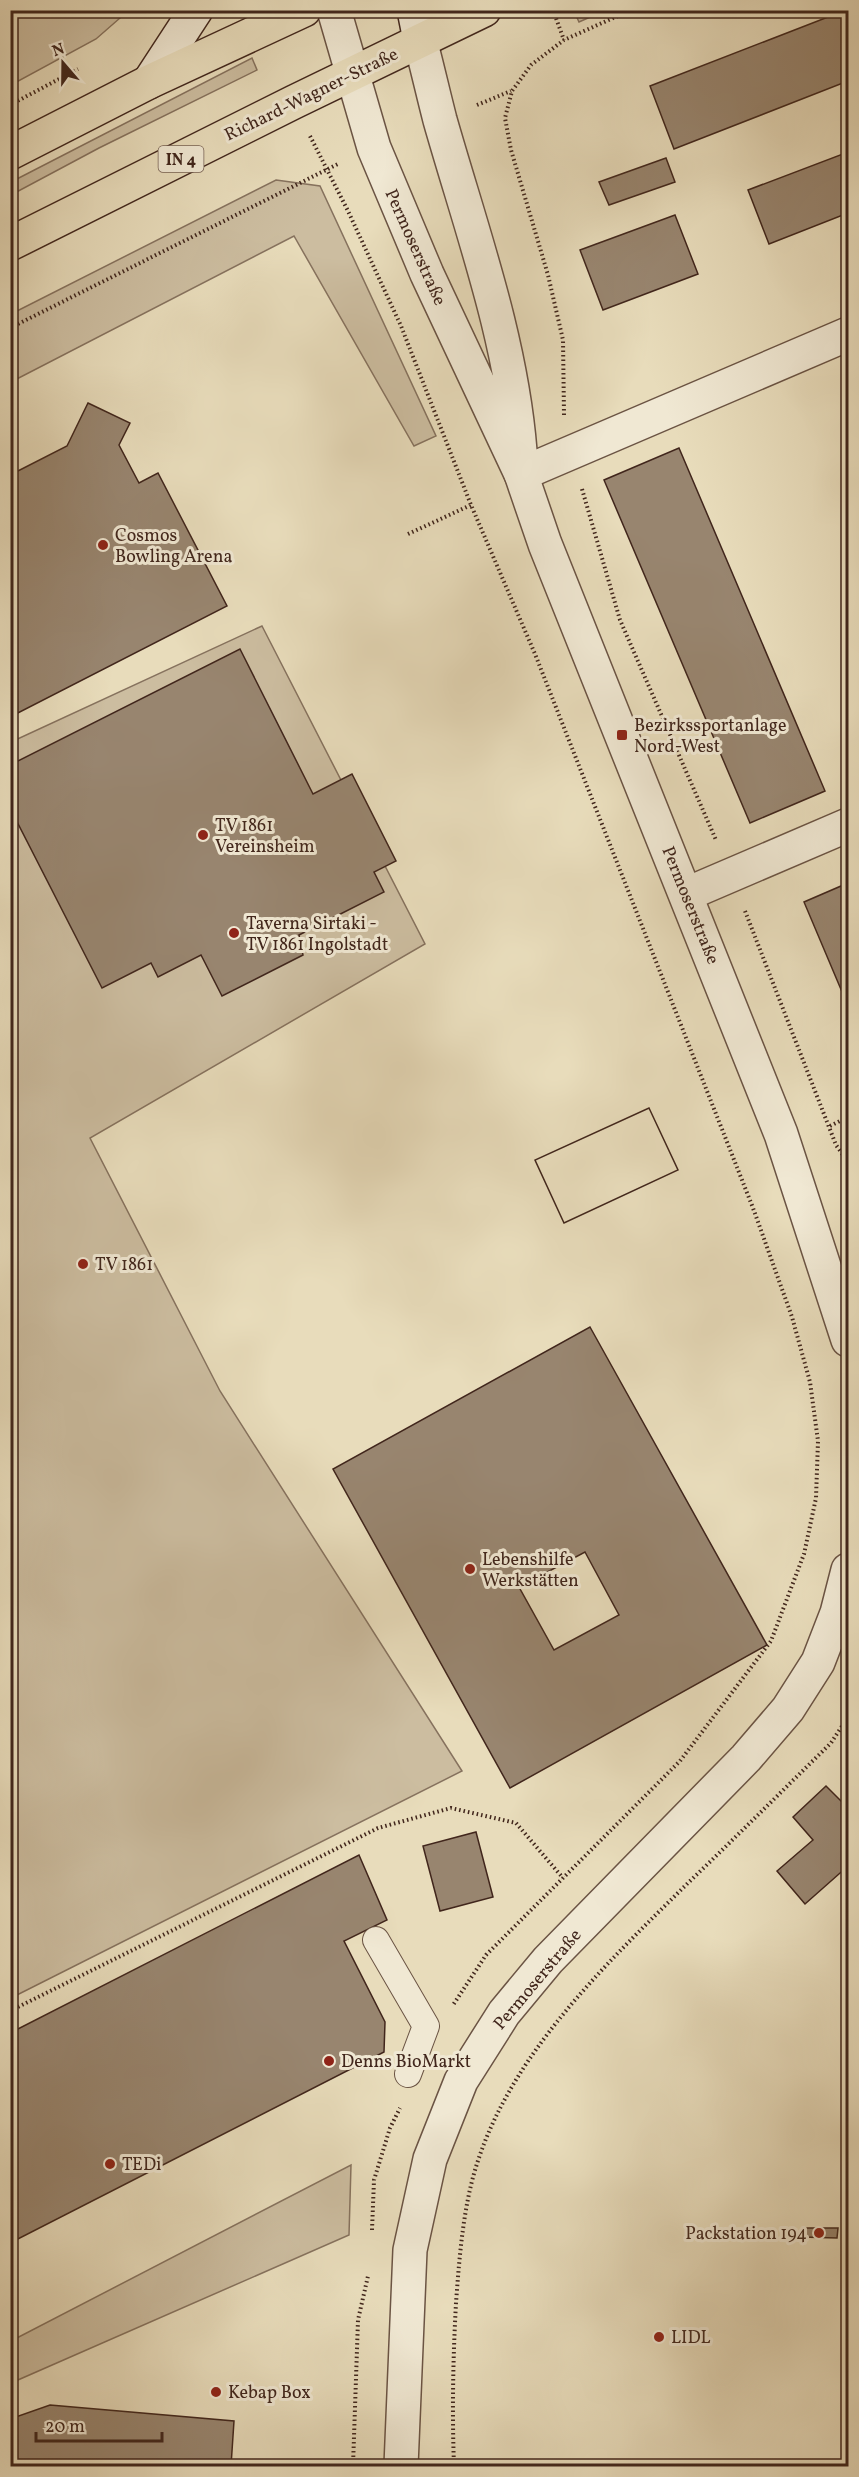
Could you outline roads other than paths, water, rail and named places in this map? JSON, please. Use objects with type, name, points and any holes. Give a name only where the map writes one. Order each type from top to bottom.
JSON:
[{"type":"main road","points":[[10,153],[149,82],[304,10]]},
{"type":"main road","name":"Richard-Wagner-Straße","points":[[10,244],[352,74],[417,25],[484,10]]},
{"type":"street","points":[[149,82],[196,10]]},
{"type":"street","name":"Permoserstraße","points":[[334,10],[374,148],[427,274],[521,474],[549,554],[687,894],[781,1134],[849,1340]]},
{"type":"street","name":"Permoserstraße","points":[[417,25],[440,120],[494,298],[518,422],[521,474]]},
{"type":"street","points":[[521,474],[849,334]]},
{"type":"street","points":[[687,894],[849,825]]},
{"type":"street","name":"Permoserstraße","points":[[401,2466],[410,2250],[430,2159],[461,2081],[504,2013],[548,1960],[746,1758],[788,1710],[818,1662],[837,1613],[849,1570]]},
{"type":"lane","points":[[376,1940],[426,2026],[408,2074]]},
{"type":"place","name":"Cosmos Bowling Arena","points":[[103,545]]},
{"type":"place","name":"Bezirkssportanlage Nord-West","points":[[622,735]]},
{"type":"place","name":"TV 1861 Vereinsheim","points":[[203,835]]},
{"type":"place","name":"Taverna Sirtaki - TV 1861 Ingolstadt","points":[[234,933]]},
{"type":"place","name":"TV 1861","points":[[83,1264]]},
{"type":"place","name":"Lebenshilfe Werkstätten","points":[[470,1569]]},
{"type":"place","name":"Denns BioMarkt","points":[[329,2061]]},
{"type":"place","name":"TEDi","points":[[110,2164]]},
{"type":"place","name":"Packstation 194","points":[[819,2233]]},
{"type":"place","name":"LIDL","points":[[659,2337]]},
{"type":"place","name":"Kebap Box","points":[[216,2392]]}]
